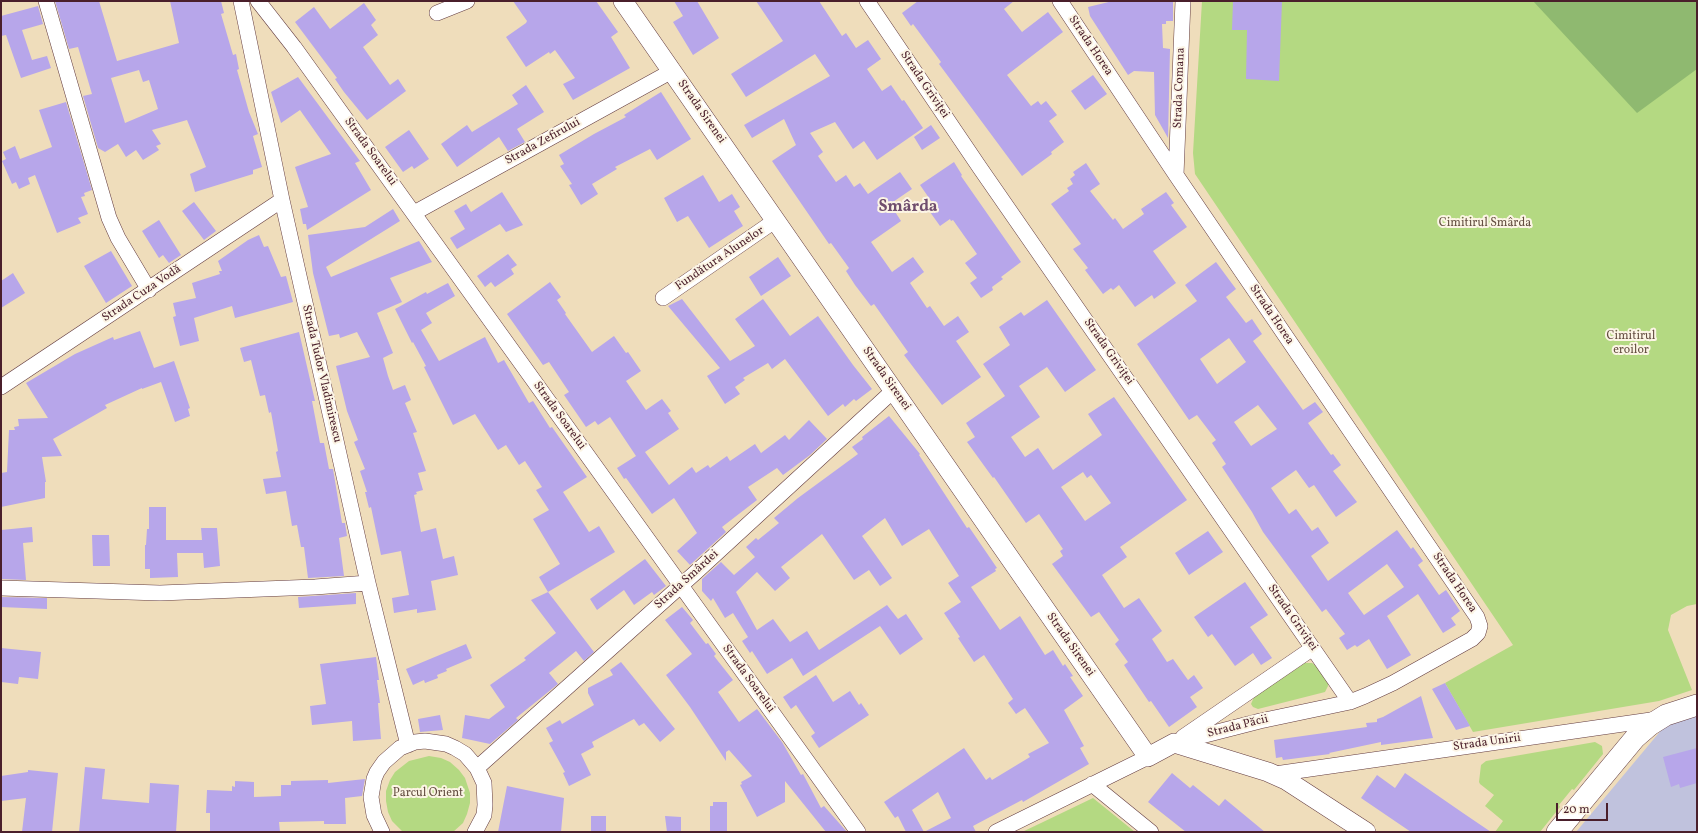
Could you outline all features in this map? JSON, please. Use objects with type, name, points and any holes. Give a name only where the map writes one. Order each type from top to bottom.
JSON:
[{"type":"main road","name":"Strada Unirii","points":[[1660,718],[1697,705]]},
{"type":"main road","points":[[1557,832],[1635,738],[1660,718]]},
{"type":"street","points":[[46,1],[110,218],[118,238],[149,290]]},
{"type":"street","name":"Strada Tudor Vladimirescu","points":[[241,1],[282,200],[368,583],[408,744]]},
{"type":"street","name":"Strada Soarelui","points":[[258,1],[294,47],[414,213],[858,832]]},
{"type":"street","points":[[437,13],[467,1]]},
{"type":"street","name":"Strada Sirenei","points":[[623,1],[1148,756]]},
{"type":"street","name":"Strada Griviței","points":[[867,1],[980,168],[1350,702]]},
{"type":"street","name":"Strada Horea","points":[[1060,1],[1176,175],[1477,617],[1480,630]]},
{"type":"street","name":"Strada Comana","points":[[1176,175],[1183,1]]},
{"type":"street","name":"Strada Zefirului","points":[[414,213],[672,71]]},
{"type":"street","name":"Strada Cuza Vodă","points":[[1,387],[149,290],[282,200]]},
{"type":"street","name":"Fundătura Alunelor","points":[[663,298],[776,220]]},
{"type":"street","name":"Strada Smârdei","points":[[477,768],[681,586],[894,390]]},
{"type":"street","points":[[1,588],[160,593],[315,587],[368,583]]},
{"type":"street","name":"Strada Păcii","points":[[996,832],[1174,743],[1260,721],[1350,702],[1378,691],[1476,637],[1480,630]]},
{"type":"street","points":[[1174,743],[1313,648]]},
{"type":"street","name":"Strada Unirii","points":[[1275,774],[1660,718]]},
{"type":"street","points":[[382,832],[374,816],[372,805],[371,797],[374,779],[384,762],[391,754],[408,744],[425,741],[446,744],[465,754],[477,768],[484,783],[485,805],[484,814],[475,832]]},
{"type":"street","points":[[1174,743],[1275,774],[1366,832]]},
{"type":"street","points":[[1092,784],[1151,832]]},
{"type":"shaded area","points":[[1697,715],[1697,832],[1576,832],[1668,722]]},
{"type":"green space","name":"Cimitirul Smârda","points":[[1202,1],[1697,1],[1697,604],[1687,606],[1671,615],[1668,630],[1692,690],[1659,701],[1473,732],[1445,683],[1513,645],[1195,174],[1193,153]]},
{"type":"green space","points":[[1533,1],[1697,1],[1697,69],[1637,113]]},
{"type":"green space","points":[[1305,663],[1312,663],[1316,666],[1328,682],[1325,692],[1258,709],[1253,707],[1251,704],[1254,697]]},
{"type":"green space","points":[[1595,742],[1602,746],[1603,754],[1574,790],[1572,789],[1559,805],[1560,807],[1540,832],[1495,832],[1503,821],[1485,806],[1494,795],[1479,782],[1481,765],[1486,761]]},
{"type":"green space","name":"Parcul Orient","points":[[429,756],[441,758],[450,762],[465,778],[470,793],[470,803],[467,814],[463,823],[453,832],[403,832],[392,821],[388,812],[386,791],[395,772],[409,761]]},
{"type":"green space","points":[[1093,798],[1135,832],[1022,832],[1041,823]]},
{"type":"building","points":[[55,1],[99,1],[117,61],[179,43],[170,1],[221,1],[224,13],[221,14],[233,55],[236,54],[239,69],[237,70],[249,112],[258,134],[253,136],[262,167],[253,170],[253,174],[195,192],[190,174],[206,167],[187,120],[152,130],[161,144],[156,146],[159,150],[143,160],[136,150],[126,157],[118,144],[105,152],[98,148],[83,96],[92,94],[78,47],[69,49]],"holes":[[[139,70],[143,82],[149,80],[158,109],[125,123],[111,78]]]},
{"type":"building","points":[[513,1],[596,1],[618,32],[611,37],[630,68],[573,100],[563,84],[575,78],[555,50],[550,54],[549,52],[526,67],[506,37],[527,21]]},
{"type":"building","points":[[674,1],[697,1],[719,38],[693,55],[673,22],[683,16]]},
{"type":"building","points":[[756,1],[819,1],[842,36],[846,33],[856,48],[868,40],[881,59],[867,69],[882,91],[891,85],[902,101],[904,100],[923,128],[877,160],[864,141],[853,149],[835,122],[810,133],[823,152],[818,156],[836,182],[846,175],[854,187],[860,183],[868,194],[900,172],[912,189],[890,204],[901,221],[871,242],[892,272],[913,257],[924,272],[910,283],[927,308],[930,306],[944,326],[958,316],[969,332],[956,341],[981,377],[942,405],[904,355],[908,352],[874,304],[871,306],[855,285],[846,271],[849,268],[831,243],[829,244],[772,161],[796,145],[784,119],[752,138],[744,125],[830,76],[815,54],[746,97],[731,74],[783,41]]},
{"type":"building","points":[[918,1],[1014,1],[1004,9],[1022,32],[1048,12],[1063,32],[1007,75],[1031,106],[1038,101],[1041,105],[1046,101],[1057,115],[1049,121],[1064,142],[1051,152],[1052,154],[1022,176],[939,64],[941,62],[913,24],[911,26],[902,13]]},
{"type":"building","points":[[1113,1],[1173,1],[1173,21],[1166,21],[1166,24],[1162,24],[1163,48],[1170,49],[1168,138],[1155,115],[1154,72],[1134,71],[1128,75],[1090,16],[1088,7]]},
{"type":"building","points":[[1233,1],[1282,1],[1279,81],[1246,79],[1247,30],[1232,30]]},
{"type":"building","points":[[364,3],[376,20],[371,25],[378,35],[363,47],[390,85],[398,79],[406,91],[367,120],[344,92],[335,79],[337,78],[295,22],[314,7],[330,29]]},
{"type":"building","points":[[38,6],[43,24],[22,30],[32,60],[47,56],[51,68],[21,78],[6,35],[1,36],[1,16]]},
{"type":"building","points":[[1093,75],[1107,94],[1085,110],[1071,91]]},
{"type":"building","points":[[298,77],[360,161],[355,163],[371,190],[307,230],[306,224],[303,224],[300,209],[308,207],[295,167],[331,154],[300,110],[281,123],[271,92]]},
{"type":"building","points":[[526,85],[544,112],[517,129],[525,142],[508,151],[499,137],[457,167],[441,144],[467,125],[472,132],[518,104],[512,95]]},
{"type":"building","points":[[661,92],[691,139],[657,160],[650,149],[615,167],[617,169],[592,184],[598,194],[581,205],[569,185],[572,184],[560,166],[564,164],[559,155],[626,117],[624,115]]},
{"type":"building","points":[[66,102],[92,190],[84,193],[85,196],[81,197],[88,214],[78,218],[81,223],[57,233],[35,175],[28,178],[30,184],[19,189],[16,182],[12,184],[2,161],[6,159],[3,152],[15,146],[20,159],[52,147],[39,110]]},
{"type":"building","points":[[931,125],[940,138],[922,150],[914,137]]},
{"type":"building","points":[[409,130],[429,159],[414,169],[412,166],[403,172],[385,147]]},
{"type":"building","points":[[954,162],[962,175],[961,176],[1021,262],[1001,277],[1003,279],[992,287],[993,290],[981,298],[970,283],[977,278],[965,263],[977,254],[953,220],[951,221],[950,219],[940,226],[930,212],[936,208],[920,185]]},
{"type":"building","points":[[1086,163],[1100,184],[1090,191],[1113,220],[1115,218],[1123,229],[1144,214],[1141,209],[1166,192],[1174,203],[1171,205],[1187,227],[1153,251],[1176,283],[1154,299],[1152,295],[1135,307],[1119,285],[1113,290],[1111,288],[1103,294],[1085,270],[1088,268],[1073,249],[1081,244],[1051,204],[1069,191],[1067,188],[1073,184],[1070,179],[1075,175],[1073,172]]},
{"type":"building","points":[[703,175],[719,202],[732,194],[740,207],[734,211],[743,226],[709,248],[688,216],[677,222],[664,198]]},
{"type":"building","points":[[502,192],[523,225],[506,232],[500,224],[457,249],[450,238],[465,229],[454,211],[466,204],[471,212]]},
{"type":"building","points":[[194,202],[216,231],[204,240],[182,211]]},
{"type":"building","points":[[393,209],[400,221],[326,267],[331,277],[419,241],[432,262],[390,278],[402,302],[377,313],[393,353],[383,358],[388,376],[393,390],[405,385],[411,400],[405,403],[417,432],[413,433],[426,471],[418,473],[423,490],[416,492],[417,494],[414,495],[421,532],[436,528],[443,559],[454,556],[458,575],[431,581],[436,610],[417,613],[417,609],[394,613],[392,598],[409,595],[401,551],[381,555],[371,507],[369,508],[365,492],[367,492],[360,471],[365,469],[354,442],[358,440],[347,411],[336,366],[370,357],[357,332],[340,338],[339,334],[329,336],[313,273],[308,235],[365,227]]},
{"type":"building","points":[[159,220],[181,255],[169,263],[163,255],[159,258],[142,231]]},
{"type":"building","points":[[259,235],[264,247],[268,246],[281,277],[286,276],[293,302],[235,318],[232,306],[194,318],[199,341],[180,346],[173,317],[176,316],[173,303],[196,298],[192,283],[220,274],[219,271],[222,271],[218,261],[248,240]]},
{"type":"building","points":[[111,251],[132,286],[106,303],[84,266]]},
{"type":"building","points":[[508,254],[517,265],[511,269],[514,274],[495,287],[491,282],[485,287],[477,276]]},
{"type":"building","points":[[778,257],[791,276],[761,296],[749,277]]},
{"type":"building","points":[[1216,262],[1236,289],[1226,297],[1246,323],[1252,319],[1262,334],[1253,341],[1303,410],[1315,402],[1323,412],[1308,423],[1331,455],[1333,454],[1341,465],[1333,471],[1357,502],[1336,517],[1314,485],[1309,488],[1296,470],[1271,488],[1289,514],[1296,509],[1312,531],[1318,527],[1329,543],[1311,556],[1328,581],[1397,530],[1411,549],[1413,547],[1423,561],[1418,565],[1439,595],[1446,590],[1460,611],[1451,618],[1456,625],[1443,633],[1418,594],[1387,616],[1411,655],[1387,669],[1369,639],[1357,647],[1355,645],[1347,650],[1339,638],[1345,634],[1326,609],[1322,612],[1263,532],[1252,512],[1222,467],[1226,464],[1212,443],[1216,440],[1197,415],[1189,420],[1137,344],[1197,301],[1185,285]],"holes":[[[1229,338],[1246,362],[1217,384],[1200,359]],[[1258,405],[1277,429],[1251,446],[1234,422]],[[1387,564],[1404,587],[1364,615],[1348,593]]]},
{"type":"building","points":[[13,273],[25,293],[1,308],[1,281]]},
{"type":"building","points":[[550,282],[561,297],[557,300],[566,313],[565,314],[592,352],[614,336],[626,353],[628,352],[641,371],[626,381],[646,410],[662,399],[671,411],[668,413],[679,429],[645,452],[669,485],[692,467],[696,473],[708,465],[710,468],[727,456],[730,461],[755,444],[761,453],[785,435],[789,440],[809,420],[827,439],[810,455],[783,475],[777,468],[748,487],[757,500],[722,527],[726,532],[690,565],[677,551],[697,533],[674,498],[652,514],[617,468],[636,456],[610,417],[598,425],[595,421],[586,427],[564,395],[569,392],[549,362],[543,365],[507,314]]},
{"type":"building","points":[[448,283],[455,296],[426,313],[432,323],[421,330],[439,361],[485,337],[498,363],[504,360],[529,403],[533,401],[550,428],[552,427],[587,477],[563,492],[589,532],[599,526],[615,552],[548,592],[539,577],[560,564],[533,519],[549,510],[536,490],[542,487],[525,461],[519,465],[506,445],[498,450],[475,414],[453,425],[424,367],[426,366],[413,342],[412,343],[395,309],[426,292],[427,294]]},
{"type":"building","points":[[682,299],[730,361],[755,346],[735,319],[763,299],[790,336],[818,316],[872,389],[856,401],[854,399],[845,407],[843,404],[828,416],[785,359],[772,369],[768,363],[743,378],[745,380],[735,387],[740,394],[725,404],[707,376],[720,368],[668,306]]},
{"type":"building","points":[[1047,300],[1096,370],[1065,392],[1047,367],[1019,386],[1040,417],[1011,437],[1025,457],[1038,448],[1053,470],[1102,435],[1088,414],[1114,397],[1187,500],[1120,547],[1127,557],[1102,575],[1124,608],[1139,598],[1162,631],[1152,639],[1167,662],[1173,659],[1188,680],[1194,675],[1203,688],[1190,697],[1197,707],[1169,727],[1151,701],[1149,702],[1124,665],[1128,662],[1115,644],[1119,640],[1099,612],[1091,617],[1052,564],[1063,556],[1060,551],[1063,549],[1039,514],[1026,523],[994,477],[993,478],[967,442],[975,437],[966,423],[1005,396],[983,364],[1010,345],[999,327],[1021,312],[1024,316]],"holes":[[[1083,472],[1087,478],[1091,475],[1111,503],[1085,521],[1061,487]]]},
{"type":"building","points":[[140,331],[154,368],[174,361],[190,408],[188,409],[190,416],[175,422],[161,382],[142,388],[105,405],[107,408],[53,439],[62,456],[42,457],[46,482],[45,498],[1,507],[1,473],[7,472],[9,430],[15,430],[14,427],[19,426],[18,419],[48,418],[26,383],[75,354],[113,337],[114,340]]},
{"type":"building","points":[[299,332],[315,401],[312,401],[320,443],[324,443],[329,469],[333,469],[342,523],[345,523],[347,536],[339,538],[344,576],[308,578],[304,547],[301,547],[297,525],[292,526],[286,491],[266,494],[263,479],[281,477],[276,452],[278,451],[271,412],[269,413],[265,395],[260,396],[251,360],[244,362],[240,348]]},
{"type":"building","points":[[889,416],[920,454],[919,455],[967,528],[969,527],[997,568],[995,569],[996,571],[971,587],[1000,630],[1020,616],[1045,655],[1053,650],[1063,666],[1065,664],[1073,676],[1070,677],[1083,696],[1064,710],[1084,746],[1080,748],[1089,764],[1023,802],[1022,800],[973,826],[976,832],[924,832],[906,832],[898,816],[895,818],[884,802],[964,748],[986,780],[990,777],[992,780],[1030,757],[1028,754],[1049,743],[1025,708],[1016,714],[1008,703],[1013,699],[984,655],[974,662],[958,638],[960,637],[944,613],[961,602],[948,583],[959,576],[929,529],[902,546],[885,518],[862,536],[892,578],[880,586],[869,570],[854,580],[822,534],[781,567],[790,578],[775,591],[757,572],[736,592],[757,630],[773,619],[790,642],[807,631],[819,650],[887,605],[898,619],[906,614],[923,639],[900,655],[880,626],[803,676],[792,658],[767,674],[752,651],[750,653],[742,641],[748,637],[733,613],[725,618],[713,598],[711,601],[702,591],[702,579],[721,562],[734,575],[755,557],[746,547],[756,538],[758,540],[779,523],[774,518],[798,498],[858,454],[852,447],[863,439],[862,437]],"holes":[[[938,792],[951,818],[924,832],[912,810]]]},
{"type":"building","points":[[149,507],[166,507],[166,540],[202,540],[201,528],[217,528],[220,566],[204,568],[203,553],[177,553],[178,577],[150,578],[150,569],[145,569],[145,545],[147,529],[149,529]]},
{"type":"building","points":[[32,527],[33,542],[23,543],[26,580],[1,579],[1,530]]},
{"type":"building","points":[[1208,531],[1223,552],[1189,575],[1175,553]]},
{"type":"building","points":[[92,535],[109,535],[110,566],[93,566]]},
{"type":"building","points":[[645,559],[666,586],[654,595],[652,592],[634,605],[624,590],[597,610],[590,599]]},
{"type":"building","points":[[1245,582],[1268,615],[1250,627],[1272,658],[1261,665],[1253,653],[1235,666],[1212,634],[1208,637],[1194,617]]},
{"type":"building","points":[[548,592],[594,652],[584,661],[576,651],[549,673],[558,684],[516,718],[518,720],[490,744],[462,738],[465,715],[489,719],[505,707],[490,685],[526,660],[524,658],[556,633],[531,600]]},
{"type":"building","points":[[356,593],[356,604],[299,608],[298,597]]},
{"type":"building","points":[[1,597],[47,598],[47,609],[1,607]]},
{"type":"building","points":[[682,607],[693,620],[690,623],[706,644],[708,643],[716,654],[714,656],[733,680],[718,692],[739,722],[757,709],[782,742],[801,775],[803,774],[821,808],[824,806],[847,832],[826,832],[785,781],[785,802],[757,817],[740,785],[742,784],[741,782],[752,776],[729,750],[726,752],[726,761],[690,707],[666,675],[692,654],[665,620]]},
{"type":"building","points":[[466,644],[472,658],[446,669],[447,671],[437,675],[438,678],[425,683],[424,680],[413,685],[406,669]]},
{"type":"building","points":[[1,648],[41,652],[38,679],[19,677],[18,684],[1,682]]},
{"type":"building","points":[[376,657],[379,680],[377,680],[380,703],[378,703],[381,739],[353,741],[352,721],[312,725],[310,706],[326,704],[320,664]]},
{"type":"building","points":[[621,662],[675,729],[660,742],[644,723],[639,726],[634,719],[592,742],[594,747],[581,754],[591,775],[569,786],[563,773],[565,772],[549,743],[553,741],[546,728],[560,720],[562,724],[594,705],[588,693],[588,688],[613,675],[610,670]]},
{"type":"building","points":[[816,675],[833,702],[850,691],[859,705],[861,703],[869,715],[819,748],[811,736],[815,733],[796,705],[791,709],[783,697]]},
{"type":"building","points":[[1445,683],[1470,726],[1456,730],[1432,689]]},
{"type":"building","points":[[1421,696],[1433,738],[1381,745],[1381,742],[1329,753],[1330,754],[1283,760],[1282,757],[1276,758],[1274,740],[1367,727],[1366,723],[1377,722],[1377,719]]},
{"type":"building","points":[[440,715],[443,730],[420,732],[418,719]]},
{"type":"building","points":[[1697,748],[1697,783],[1680,788],[1679,784],[1671,787],[1663,757]]},
{"type":"building","points":[[85,767],[105,769],[102,799],[149,803],[150,783],[179,785],[176,832],[79,832]]},
{"type":"building","points":[[28,770],[58,773],[52,832],[22,832],[26,798],[1,801],[1,776],[28,772]]},
{"type":"building","points":[[1172,773],[1190,788],[1193,785],[1219,806],[1225,799],[1265,832],[1186,832],[1148,802]]},
{"type":"building","points":[[1405,773],[1491,832],[1411,832],[1361,798],[1377,775],[1395,788]]},
{"type":"building","points":[[365,779],[362,796],[345,798],[346,824],[324,824],[324,821],[279,822],[280,832],[210,832],[210,813],[206,813],[207,790],[232,791],[232,786],[235,787],[235,781],[254,782],[254,797],[281,796],[281,785],[291,785],[291,781],[328,780],[328,783]]},
{"type":"building","points":[[507,786],[564,798],[561,832],[498,832]]},
{"type":"building","points":[[713,802],[727,802],[727,832],[710,832],[710,806],[713,806]]},
{"type":"building","points":[[591,816],[606,816],[606,832],[591,832]]},
{"type":"building","points":[[665,816],[681,817],[681,832],[667,832]]},
{"type":"district","name":"Smârda","points":[[908,208]]},
{"type":"park label","name":"Cimitirul eroilor","points":[[1631,344]]}]
